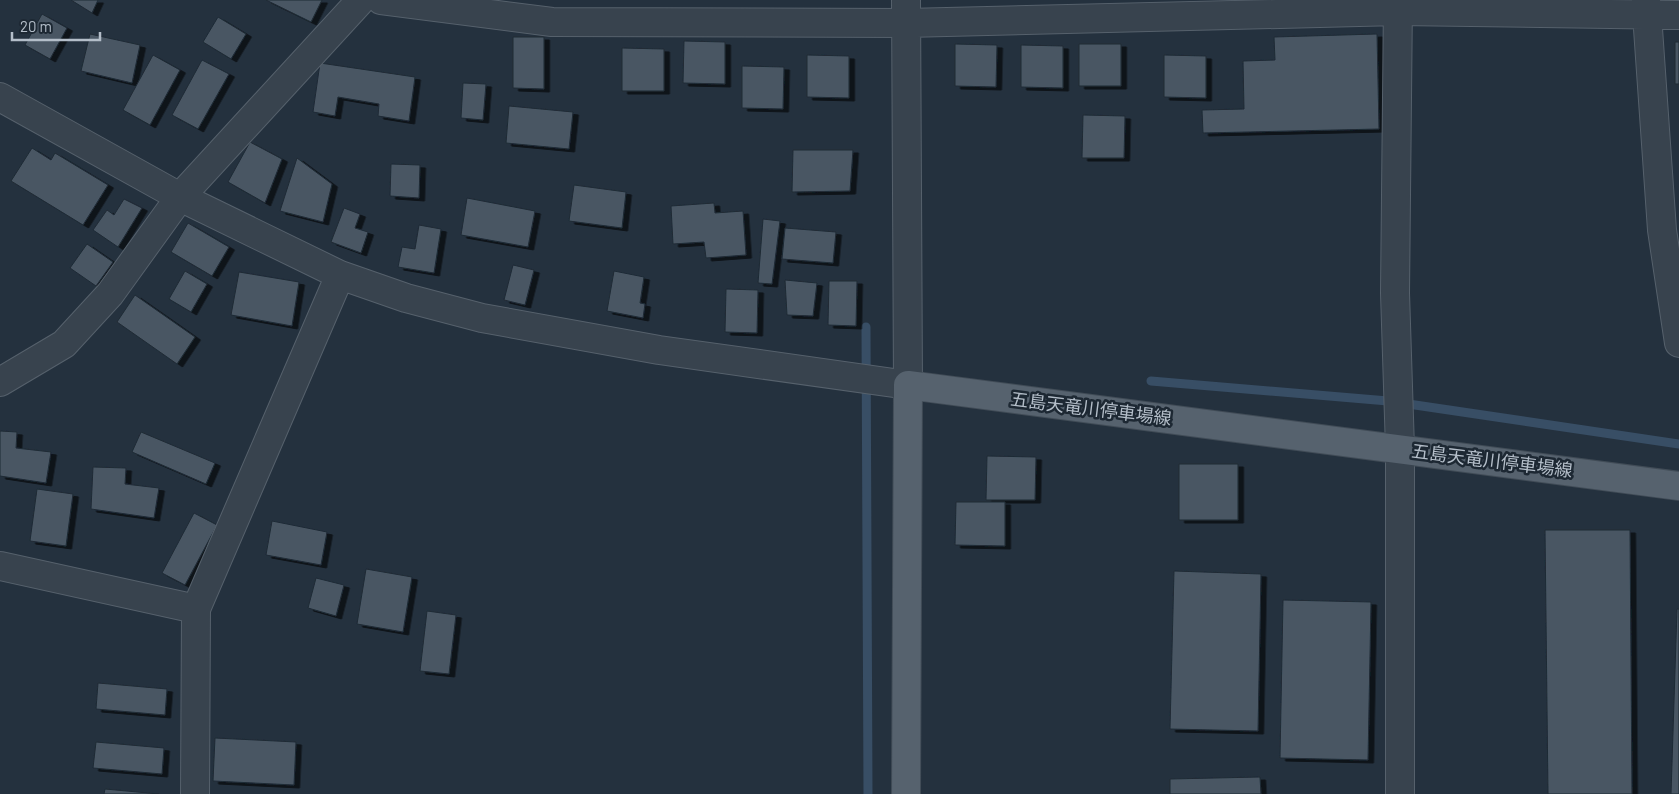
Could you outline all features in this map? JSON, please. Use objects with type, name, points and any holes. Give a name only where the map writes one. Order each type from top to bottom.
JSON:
[{"type":"main road","name":"五島天竜川停車場線","points":[[908,385],[1679,486]]},
{"type":"main road","points":[[906,794],[908,385]]},
{"type":"street","points":[[0,382],[64,344],[110,294],[180,197],[361,0]]},
{"type":"street","points":[[381,0],[552,11],[906,12],[1399,6],[1646,8],[1679,15]]},
{"type":"street","points":[[1399,6],[1395,293],[1400,449],[1400,794]]},
{"type":"street","points":[[1646,8],[1662,230],[1679,343]]},
{"type":"street","points":[[0,97],[180,197],[340,275],[406,298],[482,318],[659,350],[908,385],[906,12]]},
{"type":"street","points":[[195,794],[196,609],[340,275]]},
{"type":"street","points":[[0,566],[196,609]]},
{"type":"building","points":[[71,0],[98,0],[92,13]]},
{"type":"building","points":[[266,0],[322,0],[311,22]]},
{"type":"building","points":[[42,14],[67,28],[50,59],[25,45]]},
{"type":"building","points":[[218,17],[246,34],[231,59],[203,42]]},
{"type":"building","points":[[90,34],[140,45],[132,83],[81,71]]},
{"type":"building","points":[[1377,34],[1379,129],[1203,133],[1202,110],[1244,109],[1243,61],[1275,60],[1274,37]]},
{"type":"building","points":[[513,37],[544,37],[544,89],[513,88]]},
{"type":"building","points":[[684,41],[725,42],[725,84],[683,83]]},
{"type":"building","points":[[1675,42],[1679,42],[1679,84],[1675,84]]},
{"type":"building","points":[[955,44],[997,45],[996,87],[955,86]]},
{"type":"building","points":[[1079,44],[1121,44],[1121,86],[1079,86]]},
{"type":"building","points":[[1021,45],[1063,46],[1063,88],[1021,87]]},
{"type":"building","points":[[622,48],[664,49],[664,91],[622,91]]},
{"type":"building","points":[[153,55],[180,70],[150,125],[123,110]]},
{"type":"building","points":[[807,55],[849,56],[849,98],[807,97]]},
{"type":"building","points":[[1164,55],[1206,56],[1206,98],[1164,97]]},
{"type":"building","points":[[202,60],[229,74],[198,129],[172,115]]},
{"type":"building","points":[[320,63],[415,77],[409,121],[378,116],[379,104],[338,97],[335,116],[313,112]]},
{"type":"building","points":[[742,66],[784,67],[783,109],[742,108]]},
{"type":"building","points":[[463,83],[486,84],[483,120],[461,118]]},
{"type":"building","points":[[509,106],[573,112],[569,149],[506,143]]},
{"type":"building","points":[[1083,115],[1125,116],[1124,158],[1082,158]]},
{"type":"building","points":[[250,142],[282,159],[265,203],[228,182]]},
{"type":"building","points":[[32,148],[51,160],[55,153],[108,185],[83,225],[11,181]]},
{"type":"building","points":[[793,150],[853,150],[850,191],[792,192]]},
{"type":"building","points":[[297,158],[332,184],[323,222],[280,211]]},
{"type":"building","points":[[391,164],[420,165],[419,198],[390,196]]},
{"type":"building","points":[[574,185],[626,192],[622,228],[569,221]]},
{"type":"building","points":[[467,198],[535,211],[528,247],[461,235]]},
{"type":"building","points":[[124,199],[142,208],[118,247],[93,230],[107,210],[114,215]]},
{"type":"building","points":[[714,203],[715,213],[743,211],[746,255],[706,258],[704,242],[673,244],[671,206]]},
{"type":"building","points":[[344,208],[360,214],[355,228],[368,232],[361,253],[331,242]]},
{"type":"building","points":[[763,219],[780,221],[772,284],[758,283]]},
{"type":"building","points":[[188,223],[229,247],[212,276],[171,252]]},
{"type":"building","points":[[419,225],[441,229],[434,273],[398,267],[402,247],[415,249]]},
{"type":"building","points":[[785,228],[836,232],[833,263],[782,259]]},
{"type":"building","points":[[87,244],[113,262],[96,286],[70,268]]},
{"type":"building","points":[[513,265],[534,270],[525,305],[504,300]]},
{"type":"building","points":[[185,271],[207,284],[191,312],[169,299]]},
{"type":"building","points":[[614,271],[644,277],[640,303],[645,304],[643,318],[607,311]]},
{"type":"building","points":[[239,272],[299,282],[292,326],[231,315]]},
{"type":"building","points":[[785,280],[817,283],[813,316],[787,315]]},
{"type":"building","points":[[829,281],[857,281],[856,326],[828,325]]},
{"type":"building","points":[[726,289],[758,290],[757,333],[725,332]]},
{"type":"building","points":[[135,295],[195,337],[177,364],[117,322]]},
{"type":"building","points":[[0,431],[17,432],[16,448],[51,452],[46,483],[0,476]]},
{"type":"building","points":[[141,432],[215,463],[206,484],[132,452]]},
{"type":"building","points":[[987,456],[1036,457],[1035,500],[986,500]]},
{"type":"building","points":[[1179,464],[1238,464],[1238,520],[1179,520]]},
{"type":"building","points":[[93,467],[126,468],[125,484],[159,488],[154,518],[91,509]]},
{"type":"building","points":[[37,489],[73,494],[66,546],[30,541]]},
{"type":"building","points":[[956,502],[1005,502],[1005,546],[955,545]]},
{"type":"building","points":[[194,513],[217,525],[185,585],[162,573]]},
{"type":"building","points":[[272,521],[327,532],[321,565],[266,555]]},
{"type":"building","points":[[1545,530],[1630,530],[1632,794],[1548,794]]},
{"type":"building","points":[[366,569],[412,577],[403,632],[357,624]]},
{"type":"building","points":[[1174,571],[1261,574],[1258,731],[1170,729]]},
{"type":"building","points":[[316,578],[344,585],[336,616],[308,608]]},
{"type":"building","points":[[1283,600],[1371,602],[1368,760],[1280,758]]},
{"type":"building","points":[[1677,609],[1679,609],[1679,794],[1671,794]]},
{"type":"building","points":[[427,611],[456,615],[449,674],[420,671]]},
{"type":"building","points":[[98,683],[167,689],[165,715],[96,709]]},
{"type":"building","points":[[215,738],[296,742],[294,785],[213,781]]},
{"type":"building","points":[[96,742],[164,748],[162,774],[93,768]]},
{"type":"building","points":[[1260,777],[1261,794],[1170,794],[1170,779]]},
{"type":"building","points":[[105,789],[159,794],[104,794]]},
{"type":"waterway","points":[[866,327],[868,794]]},
{"type":"waterway","points":[[1151,381],[1388,401],[1679,444]]}]
